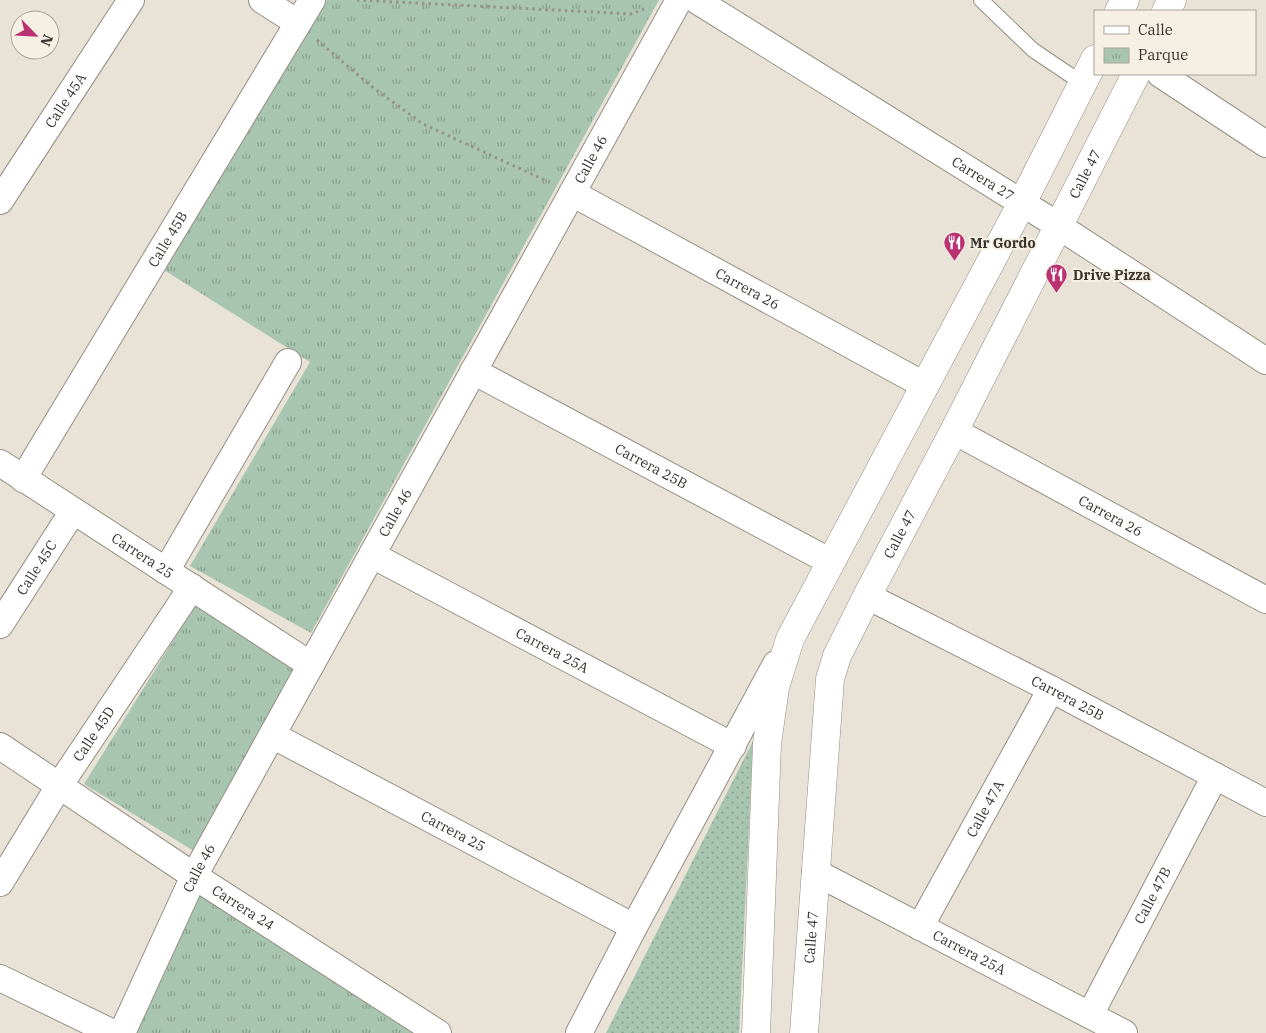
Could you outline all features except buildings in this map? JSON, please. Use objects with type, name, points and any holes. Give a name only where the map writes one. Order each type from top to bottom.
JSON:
[{"type":"main road","points":[[756,1033],[767,744],[775,687],[790,639],[1022,203],[1094,61]]},
{"type":"main road","name":"Calle 47","points":[[804,1033],[830,679],[837,656],[1135,75]]},
{"type":"street","name":"Calle 45A","points":[[0,201],[131,0]]},
{"type":"street","points":[[262,0],[298,23]]},
{"type":"street","name":"Calle 45B","points":[[24,478],[312,0]]},
{"type":"street","name":"Calle 46","points":[[122,1033],[194,876],[679,0]]},
{"type":"street","name":"Carrera 27","points":[[696,0],[1059,226],[1266,361]]},
{"type":"street","points":[[1162,75],[1266,144]]},
{"type":"street","name":"Carrera 26","points":[[572,193],[924,385]]},
{"type":"street","points":[[166,571],[288,362]]},
{"type":"street","name":"Carrera 25B","points":[[473,371],[831,562]]},
{"type":"street","name":"Carrera 26","points":[[954,431],[1266,600]]},
{"type":"street","name":"Carrera 25","points":[[0,464],[311,665]]},
{"type":"street","name":"Calle 45C","points":[[0,625],[73,511]]},
{"type":"street","name":"Carrera 25A","points":[[372,554],[733,746]]},
{"type":"street","name":"Calle 45D","points":[[0,883],[59,786],[192,587]]},
{"type":"street","name":"Carrera 25B","points":[[867,596],[1052,689],[1266,803]]},
{"type":"street","points":[[579,1033],[634,927],[790,639]]},
{"type":"street","name":"Calle 47A","points":[[920,928],[1052,689]]},
{"type":"street","name":"Carrera 25","points":[[272,735],[634,927]]},
{"type":"street","name":"Carrera 24","points":[[0,746],[194,876],[438,1033]]},
{"type":"street","name":"Calle 47B","points":[[1090,1016],[1215,776]]},
{"type":"street","name":"Carrera 25A","points":[[815,872],[1124,1033]]},
{"type":"street","points":[[0,978],[113,1033]]},
{"type":"lane","points":[[981,0],[1033,50],[1082,84]]},
{"type":"path","points":[[357,0],[632,14],[648,7]]},
{"type":"path","points":[[298,23],[371,86],[422,124],[572,193]]},
{"type":"green space","points":[[327,0],[659,0],[311,633],[190,566],[310,362],[164,270]]},
{"type":"green space","points":[[196,604],[298,672],[194,851],[84,784]]},
{"type":"green space","points":[[753,741],[739,1033],[606,1033]]},
{"type":"green space","points":[[194,876],[432,1033],[122,1033]]},
{"type":"place","name":"Mr Gordo","points":[[954,262]]},
{"type":"place","name":"Drive Pizza","points":[[1057,294]]}]
